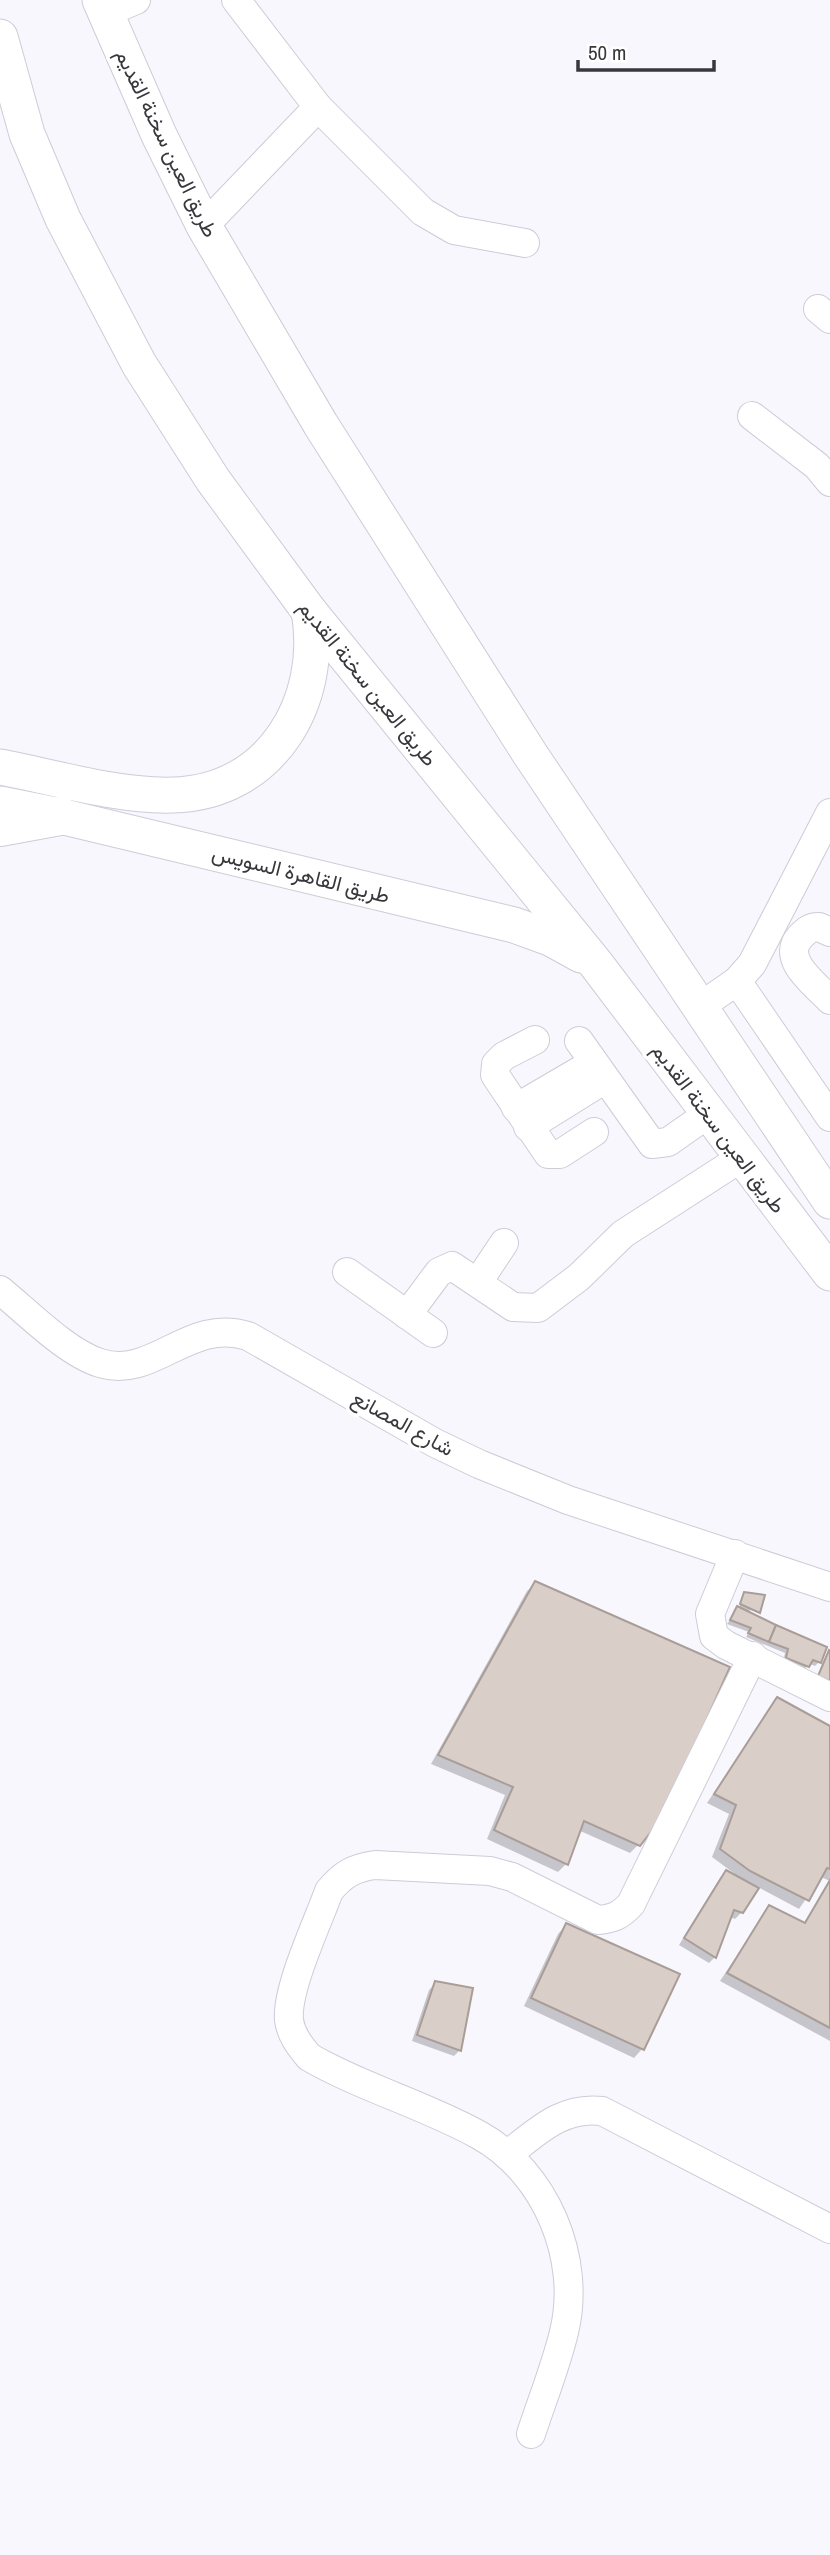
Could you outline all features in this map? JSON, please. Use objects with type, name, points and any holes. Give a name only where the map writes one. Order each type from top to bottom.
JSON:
[{"type":"highway","points":[[0,827],[60,816]]},
{"type":"main road","name":"طريق العين سخنة القديم","points":[[114,4],[159,135],[204,226],[328,437],[530,754],[830,1201]]},
{"type":"main road","name":"طريق العين سخنة القديم","points":[[0,37],[27,134],[64,219],[139,364],[244,525],[309,611],[596,964],[830,1273]]},
{"type":"main road","points":[[0,767],[158,796],[197,792],[234,779],[274,749],[301,708],[308,690],[314,651],[309,611]]},
{"type":"main road","name":"طريق القاهرة السويس","points":[[0,804],[514,925],[550,938],[596,964]]},
{"type":"street","points":[[236,0],[318,107],[433,219],[466,233],[525,243]]},
{"type":"street","points":[[204,226],[318,107]]},
{"type":"street","points":[[752,416],[817,466],[830,482]]},
{"type":"street","points":[[698,1008],[737,981],[752,964],[830,813]]},
{"type":"street","points":[[830,932],[819,927],[808,929],[793,951],[795,961],[830,1000]]},
{"type":"street","points":[[737,981],[830,1117]]},
{"type":"street","points":[[535,1040],[496,1064],[495,1075],[522,1118],[545,1152],[552,1155],[594,1132]]},
{"type":"street","points":[[522,1118],[592,1061],[652,1144],[668,1142],[708,1114]]},
{"type":"street","points":[[407,1315],[442,1269],[457,1267],[513,1307],[538,1308],[579,1277],[623,1234],[741,1158]]},
{"type":"street","points":[[478,1282],[504,1243]]},
{"type":"street","points":[[347,1272],[433,1334]]},
{"type":"street","name":"شارع المصانع","points":[[0,1290],[74,1349],[102,1364],[134,1363],[164,1353],[202,1333],[226,1331],[248,1336],[435,1443],[479,1464],[568,1500],[828,1582]]},
{"type":"street","points":[[735,1554],[709,1621],[719,1641],[830,1698]]},
{"type":"street","points":[[531,2434],[565,2331],[570,2290],[564,2249],[549,2209],[531,2180],[507,2155],[479,2135],[328,2068],[310,2057],[296,2041],[289,2021],[290,1999],[329,1891],[349,1872],[374,1865],[467,1868],[512,1877],[598,1920],[623,1914],[631,1904],[752,1656]]},
{"type":"street","points":[[507,2155],[562,2115],[589,2109],[603,2111],[830,2229]]},
{"type":"building","points":[[535,1581],[730,1667],[664,1815],[640,1846],[584,1821],[568,1865],[494,1830],[513,1787],[438,1755]]},
{"type":"building","points":[[744,1592],[765,1595],[760,1613],[740,1604]]},
{"type":"building","points":[[737,1606],[776,1625],[769,1642],[748,1633],[751,1628],[730,1620]]},
{"type":"building","points":[[776,1625],[827,1647],[821,1663],[813,1660],[809,1667],[786,1658],[788,1649],[769,1642]]},
{"type":"building","points":[[830,1651],[830,1681],[818,1676]]},
{"type":"building","points":[[777,1697],[830,1726],[830,1869],[827,1868],[809,1901],[750,1871],[720,1849],[736,1805],[714,1794]]},
{"type":"building","points":[[726,1870],[759,1888],[743,1913],[734,1910],[716,1958],[684,1938]]},
{"type":"building","points":[[830,1880],[830,2028],[727,1973],[769,1905],[805,1923]]},
{"type":"building","points":[[566,1923],[680,1974],[644,2050],[531,1998]]},
{"type":"building","points":[[435,1981],[473,1988],[461,2051],[417,2035]]}]
